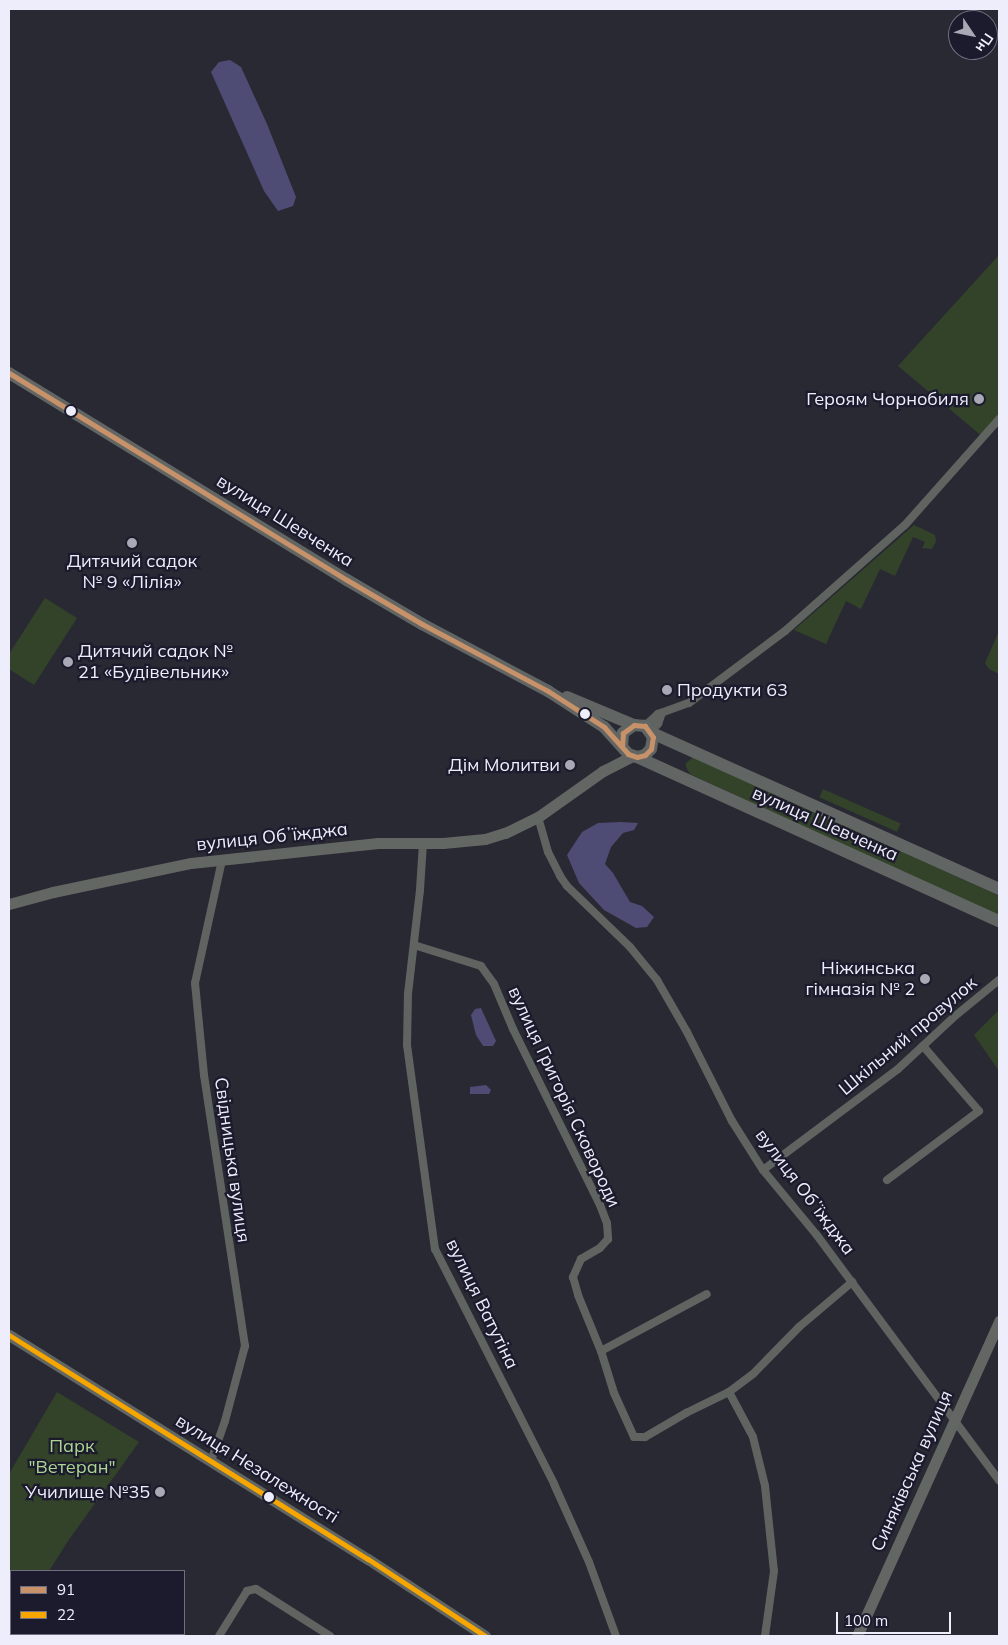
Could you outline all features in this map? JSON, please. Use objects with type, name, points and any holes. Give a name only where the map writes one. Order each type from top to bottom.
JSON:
[{"type":"main road","name":"вулиця Шевченка","points":[[9,373],[422,624],[548,690],[645,729],[999,889]]},
{"type":"main road","name":"вулиця Шевченка","points":[[548,690],[604,727],[628,752],[999,921]]},
{"type":"main road","points":[[645,729],[654,741],[651,749],[645,755],[628,752],[623,733],[645,729]]},
{"type":"street","points":[[645,729],[658,724],[662,712],[672,707],[689,703],[784,631],[905,525],[999,419]]},
{"type":"street","name":"вулиця Обʼїжджа","points":[[9,904],[191,862],[378,843],[423,843],[485,838],[505,833],[538,817],[628,752]]},
{"type":"street","name":"вулиця Обʼїжджа","points":[[538,817],[548,852],[560,876],[567,886],[630,947],[653,974],[687,1032],[732,1120],[763,1170],[852,1282],[999,1480]]},
{"type":"street","name":"вулиця Ватутіна","points":[[423,843],[408,993],[407,1045],[435,1249],[554,1484],[589,1562],[616,1636]]},
{"type":"street","name":"Свідницька вулиця","points":[[211,1461],[245,1346],[204,1075],[195,984],[222,860]]},
{"type":"street","name":"вулиця Григорія Сковороди","points":[[414,945],[481,966],[494,984],[517,1038],[593,1190],[607,1223],[608,1239],[600,1248],[582,1259],[573,1277],[578,1295],[601,1351],[614,1393],[634,1437],[640,1439],[729,1392],[753,1374],[799,1326],[852,1282]]},
{"type":"street","name":"Шкільний провулок","points":[[763,1170],[898,1069],[999,980]]},
{"type":"street","points":[[887,1180],[979,1111],[923,1046]]},
{"type":"street","points":[[601,1351],[707,1294]]},
{"type":"street","name":"Синяківська вулиця","points":[[857,1636],[999,1321]]},
{"type":"street","name":"вулиця Незалежності","points":[[9,1335],[368,1559],[485,1636]]},
{"type":"street","points":[[729,1392],[753,1437],[765,1486],[774,1571],[765,1636]]},
{"type":"street","points":[[219,1636],[247,1591],[256,1589],[330,1636]]},
{"type":"green space","points":[[999,255],[999,419],[983,437],[898,366]]},
{"type":"green space","points":[[914,525],[935,535],[936,541],[932,549],[922,548],[925,542],[913,537],[895,576],[880,569],[861,609],[846,601],[826,644],[794,630]]},
{"type":"green space","points":[[45,598],[77,618],[34,685],[9,669],[9,654]]},
{"type":"green space","points":[[999,631],[999,674],[989,669],[985,663]]},
{"type":"green space","points":[[693,757],[697,757],[999,896],[999,918],[690,774],[686,763]]},
{"type":"green space","points":[[823,789],[901,824],[897,832],[819,797]]},
{"type":"green space","points":[[999,1010],[999,1071],[974,1035]]},
{"type":"green space","name":"Парк \"Ветеран\"","points":[[57,1392],[139,1442],[68,1541],[50,1570],[10,1570],[9,1636],[9,1474]]},
{"type":"shaded area","points":[[230,60],[241,67],[267,124],[296,197],[293,206],[278,211],[264,191],[211,72],[219,62]]},
{"type":"shaded area","points":[[598,823],[638,823],[634,830],[623,833],[611,847],[605,864],[613,873],[630,902],[642,906],[654,917],[647,927],[636,928],[604,910],[579,883],[567,855],[582,832]]},
{"type":"shaded area","points":[[481,1008],[496,1041],[493,1046],[483,1046],[476,1035],[471,1015],[475,1009]]},
{"type":"shaded area","points":[[486,1085],[491,1090],[489,1094],[470,1094],[470,1087]]},
{"type":"transit line","name":"91","points":[[9,373],[347,580],[422,624],[548,691],[604,727],[628,754],[637,757],[645,755],[651,749],[653,737],[645,726],[634,725],[623,733],[622,746]]},
{"type":"transit line","name":"22","points":[[9,1335],[368,1559],[485,1636]]},
{"type":"place","name":"Героям Чорнобиля","points":[[979,399]]},
{"type":"place","name":"Дитячий садок № 9 «Лілія»","points":[[132,543]]},
{"type":"place","name":"Дитячий садок № 21 «Будівельник»","points":[[68,662]]},
{"type":"place","name":"Продукти 63","points":[[667,690]]},
{"type":"place","name":"Дім Молитви","points":[[570,765]]},
{"type":"place","name":"Ніжинська гімназія № 2","points":[[925,979]]},
{"type":"place","name":"Училище №35","points":[[160,1492]]}]
